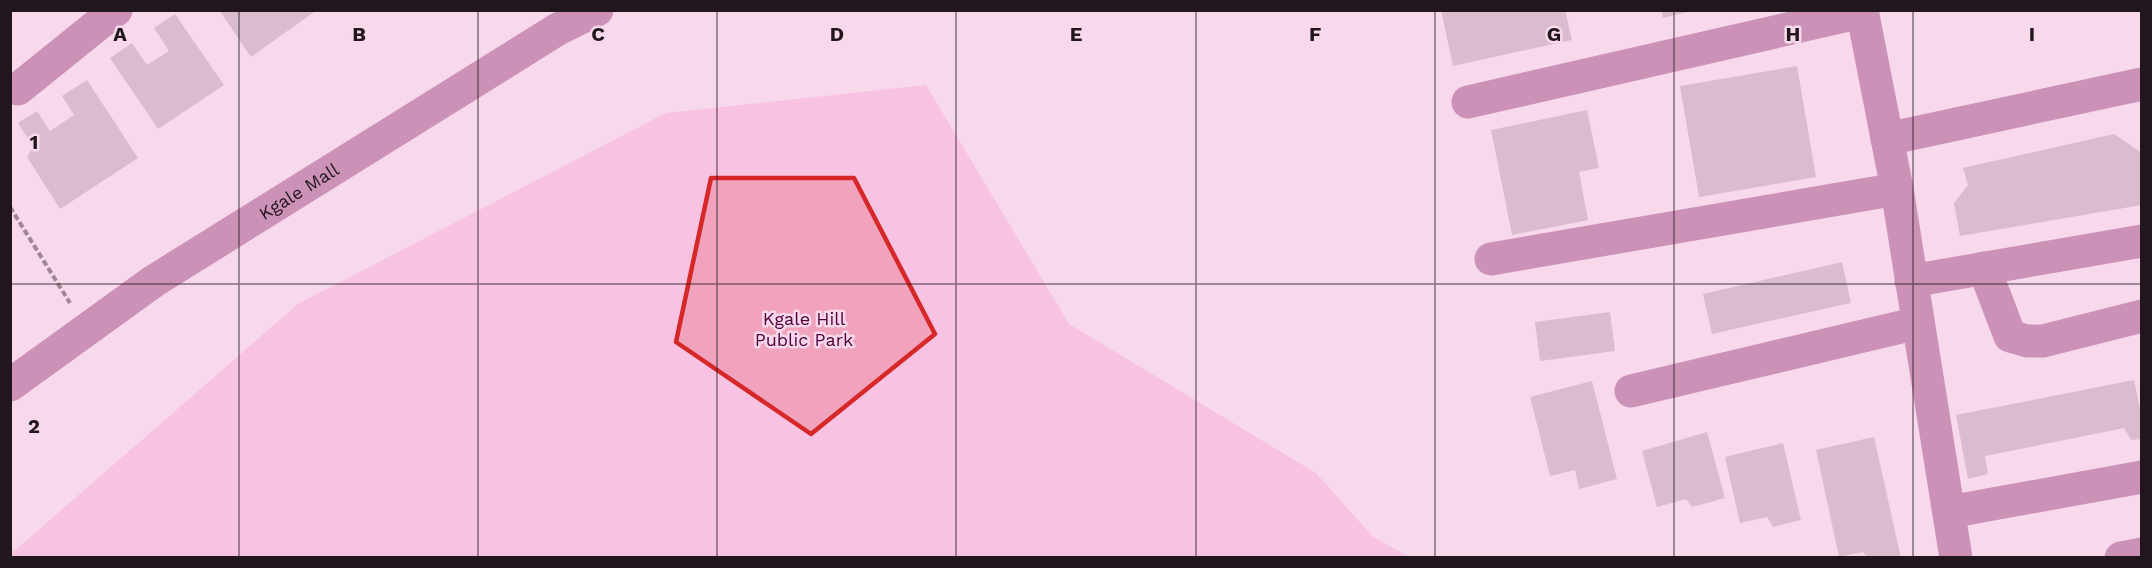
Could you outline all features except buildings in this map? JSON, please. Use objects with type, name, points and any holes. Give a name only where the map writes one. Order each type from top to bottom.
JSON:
[{"type":"street","points":[[18,88],[116,10]]},
{"type":"street","name":"Kgale Mall","points":[[10,385],[154,281],[558,29],[597,10]]},
{"type":"street","points":[[1468,102],[1862,11],[1897,189],[1956,558]]},
{"type":"street","points":[[1887,139],[2142,84]]},
{"type":"street","points":[[1491,259],[1897,189]]},
{"type":"street","points":[[1911,281],[2142,241]]},
{"type":"street","points":[[1984,268],[2010,336],[2027,341],[2043,342],[2142,316]]},
{"type":"street","points":[[1631,391],[1918,323]]},
{"type":"street","points":[[1949,512],[2142,477]]},
{"type":"street","points":[[2121,558],[2142,554]]},
{"type":"path","points":[[10,207],[87,329]]},
{"type":"highlighted area","points":[[711,178],[854,178],[935,334],[811,434],[676,342]]},
{"type":"green space","name":"Kgale Hill Public Park","points":[[926,85],[1069,324],[1316,473],[1373,537],[1410,557],[11,557],[11,554],[298,304],[666,113]]}]
